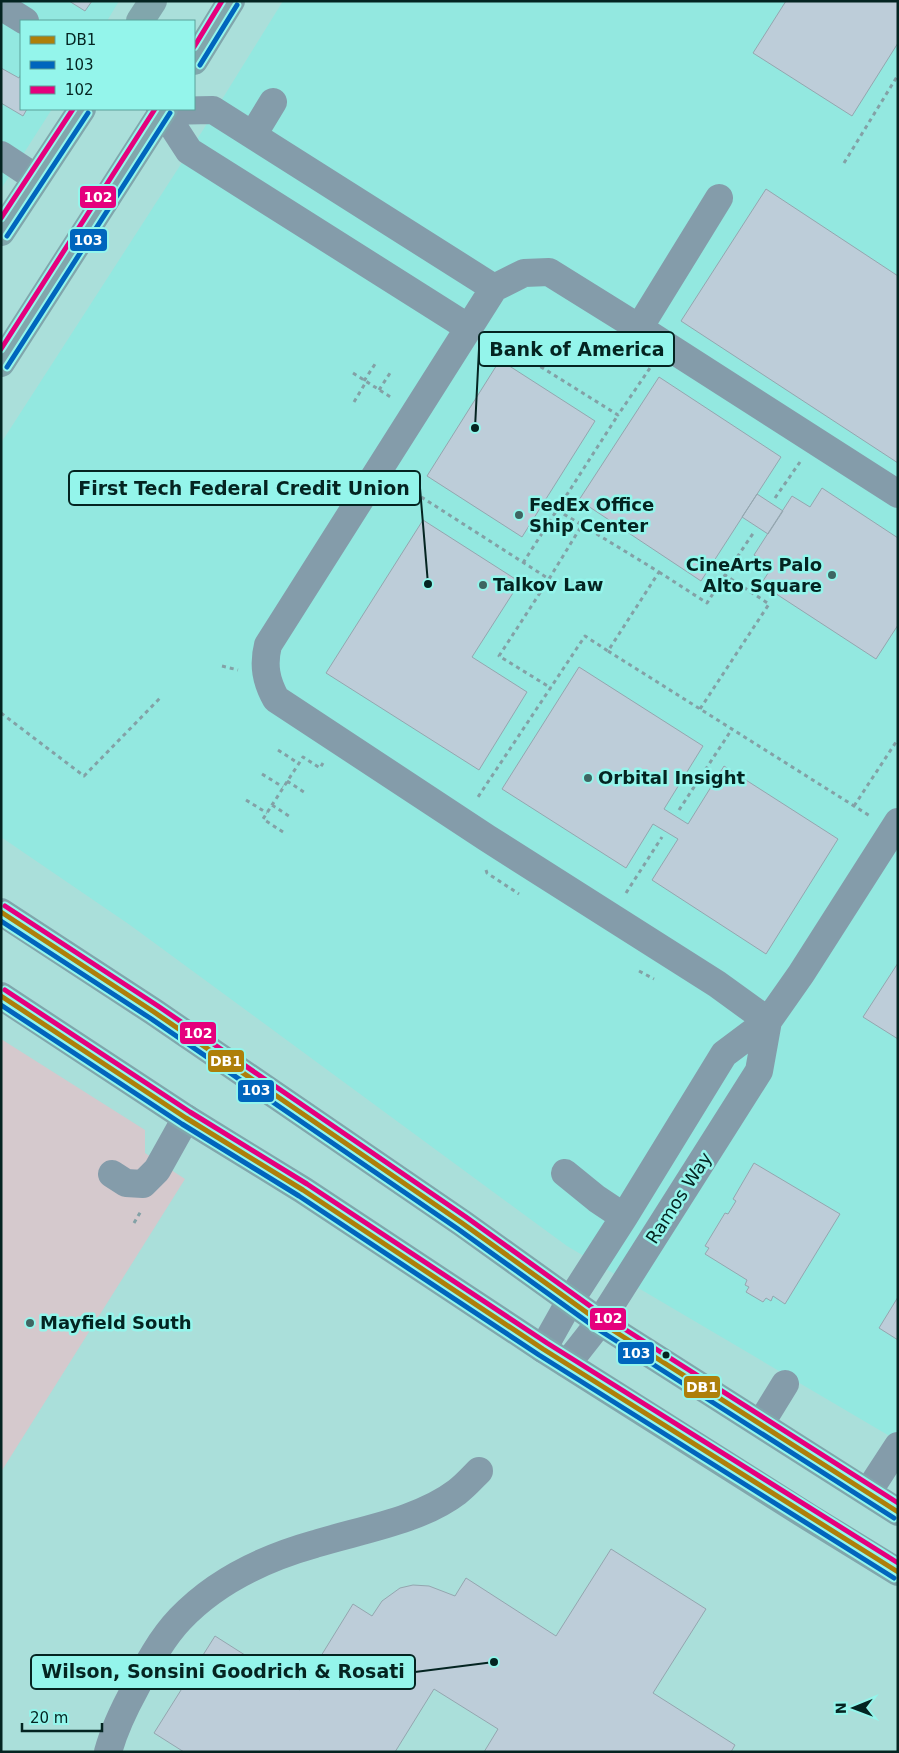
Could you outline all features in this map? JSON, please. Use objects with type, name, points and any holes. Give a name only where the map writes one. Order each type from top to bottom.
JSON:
[{"type":"main road","points":[[141,20],[153,1]]},
{"type":"main road","points":[[195,59],[231,1]]},
{"type":"main road","points":[[1,232],[81,110]]},
{"type":"main road","points":[[1,363],[161,110]]},
{"type":"main road","points":[[1,912],[154,1012],[462,1223],[600,1322],[898,1512]]},
{"type":"main road","points":[[1,996],[186,1118],[303,1190],[543,1349],[801,1513],[898,1572]]},
{"type":"street","points":[[1,6],[23,20]]},
{"type":"street","points":[[253,135],[273,102]]},
{"type":"street","points":[[163,110],[189,151],[470,326]]},
{"type":"street","points":[[195,110],[213,110],[494,288]]},
{"type":"street","points":[[1,155],[36,178]]},
{"type":"street","points":[[639,328],[719,198]]},
{"type":"street","points":[[768,1021],[717,984],[462,822],[276,699],[266,676],[265,658],[268,645],[494,288],[524,273],[549,272],[898,494]]},
{"type":"street","name":"Ramos Way","points":[[543,1349],[570,1301],[724,1054],[768,1021],[802,974],[895,826]]},
{"type":"street","name":"Ramos Way","points":[[567,1364],[600,1322],[759,1072],[768,1021]]},
{"type":"street","points":[[112,1174],[126,1183],[143,1184],[157,1170],[186,1118]]},
{"type":"street","points":[[565,1173],[597,1199],[624,1217]]},
{"type":"street","points":[[761,1424],[785,1384]]},
{"type":"street","points":[[868,1492],[898,1446]]},
{"type":"street","points":[[108,1752],[124,1711],[158,1647],[179,1619],[204,1597],[239,1574],[284,1554],[396,1521],[426,1510],[457,1492],[479,1471]]},
{"type":"path","points":[[844,163],[898,75]]},
{"type":"path","points":[[470,326],[618,415]]},
{"type":"path","points":[[523,563],[665,345]]},
{"type":"path","points":[[354,402],[377,360]]},
{"type":"path","points":[[379,390],[392,370]]},
{"type":"path","points":[[353,373],[392,398]]},
{"type":"path","points":[[775,498],[814,441]]},
{"type":"path","points":[[379,469],[549,579]]},
{"type":"path","points":[[557,510],[707,602],[754,532]]},
{"type":"path","points":[[550,688],[499,656],[582,525]]},
{"type":"path","points":[[608,651],[659,572]]},
{"type":"path","points":[[700,709],[769,604],[725,575]]},
{"type":"path","points":[[462,822],[585,636],[854,806],[895,826]]},
{"type":"path","points":[[222,666],[239,670]]},
{"type":"path","points":[[1,713],[84,776],[162,696]]},
{"type":"path","points":[[679,810],[732,729]]},
{"type":"path","points":[[854,806],[898,739]]},
{"type":"path","points":[[278,750],[298,763]]},
{"type":"path","points":[[283,832],[263,819],[303,757],[320,768],[325,760]]},
{"type":"path","points":[[262,774],[283,787]]},
{"type":"path","points":[[287,781],[307,794]]},
{"type":"path","points":[[246,800],[267,813]]},
{"type":"path","points":[[272,805],[292,818]]},
{"type":"path","points":[[611,916],[662,837]]},
{"type":"path","points":[[639,971],[656,981],[659,980]]},
{"type":"shaded area","points":[[1,1],[119,1],[108,20],[20,20],[20,110],[51,110],[1,189]]},
{"type":"shaded area","points":[[283,1],[898,1],[898,1441],[567,1246],[130,925],[1,837],[1,443],[203,130]]},
{"type":"shaded area","points":[[1,1039],[145,1130],[145,1153],[185,1179],[1,1472]]},
{"type":"building","points":[[69,1],[92,1],[85,11]]},
{"type":"building","points":[[786,1],[898,1],[898,43],[852,116],[753,53]]},
{"type":"building","points":[[1,68],[19,78],[20,76],[20,110],[26,110],[23,116],[1,103]]},
{"type":"building","points":[[766,189],[898,276],[898,463],[681,321]]},
{"type":"building","points":[[500,360],[595,421],[522,537],[427,476]]},
{"type":"building","points":[[659,377],[781,457],[701,581],[579,500]]},
{"type":"building","name":"CineArts Palo Alto Square","points":[[822,488],[898,538],[898,625],[876,659],[761,584],[772,567],[754,555],[792,496],[810,507]]},
{"type":"building","points":[[757,494],[783,511],[768,534],[742,517]]},
{"type":"building","points":[[423,520],[520,582],[472,657],[527,692],[479,770],[326,673]]},
{"type":"building","points":[[579,667],[703,746],[664,809],[688,824],[724,766],[838,839],[766,954],[652,880],[678,839],[653,824],[626,868],[502,789]]},
{"type":"building","points":[[898,963],[898,1039],[863,1017]]},
{"type":"building","points":[[754,1163],[840,1214],[785,1304],[773,1296],[771,1301],[766,1298],[763,1302],[746,1292],[749,1287],[745,1285],[747,1280],[705,1254],[709,1248],[705,1246],[725,1213],[728,1214],[736,1201],[733,1199]]},
{"type":"building","points":[[898,1297],[898,1340],[879,1328]]},
{"type":"building","points":[[611,1549],[706,1609],[653,1693],[735,1745],[731,1752],[484,1752],[498,1729],[434,1689],[395,1752],[184,1752],[154,1733],[215,1636],[300,1690],[353,1604],[372,1616],[382,1601],[400,1588],[413,1585],[429,1586],[455,1596],[466,1578],[556,1636]]},
{"type":"transit line","name":"102","points":[[195,45],[222,1]]},
{"type":"transit line","name":"103","points":[[200,65],[237,5]]},
{"type":"transit line","name":"102","points":[[1,218],[72,110]]},
{"type":"transit line","name":"102","points":[[1,349],[154,110]]},
{"type":"transit line","name":"103","points":[[7,236],[88,113]]},
{"type":"transit line","name":"103","points":[[7,367],[170,113]]},
{"type":"transit line","name":"102","points":[[5,906],[158,1006],[466,1217],[604,1316],[898,1503]]},
{"type":"transit line","name":"DB1","points":[[1,912],[154,1012],[462,1223],[600,1322],[898,1512]]},
{"type":"transit line","name":"103","points":[[1,921],[150,1018],[458,1229],[596,1328],[894,1518]]},
{"type":"transit line","name":"102","points":[[5,990],[190,1112],[307,1184],[547,1343],[898,1563]]},
{"type":"transit line","name":"DB1","points":[[1,996],[186,1118],[303,1190],[543,1349],[898,1572]]},
{"type":"transit line","name":"103","points":[[1,1005],[182,1124],[299,1196],[539,1355],[894,1578]]},
{"type":"place","name":"Bank of America","points":[[475,428]]},
{"type":"place","name":"FedEx Office Ship Center","points":[[519,515]]},
{"type":"place","name":"CineArts Palo Alto Square","points":[[832,575]]},
{"type":"place","name":"First Tech Federal Credit Union","points":[[428,584]]},
{"type":"place","name":"Talkov Law","points":[[483,585]]},
{"type":"place","name":"Orbital Insight","points":[[588,778]]},
{"type":"place","name":"Mayfield South","points":[[30,1323]]},
{"type":"place","name":"Wilson, Sonsini Goodrich & Rosati","points":[[494,1662]]}]
